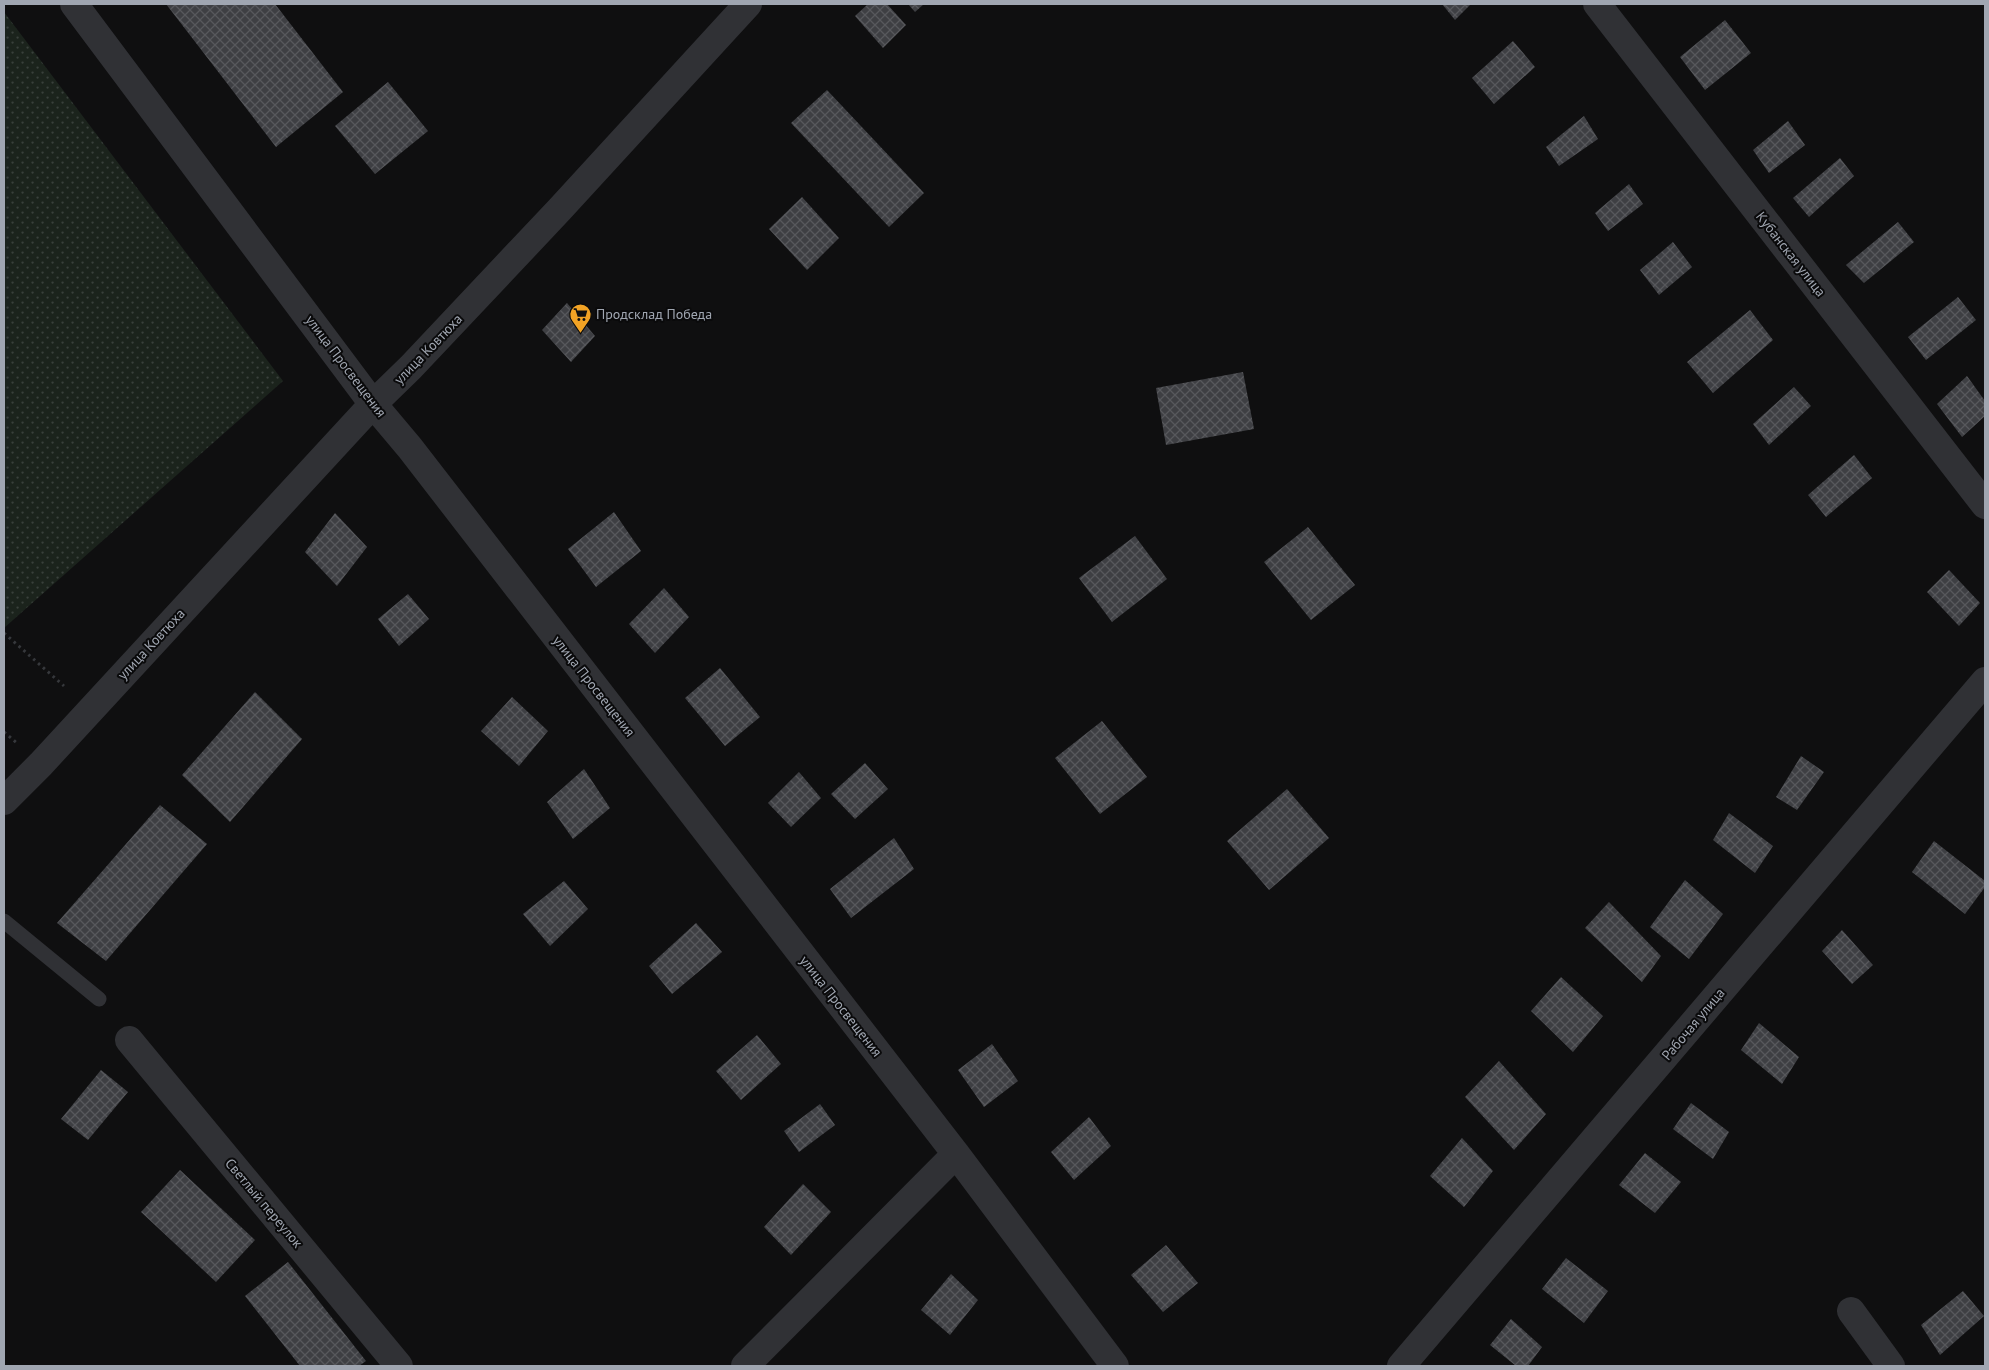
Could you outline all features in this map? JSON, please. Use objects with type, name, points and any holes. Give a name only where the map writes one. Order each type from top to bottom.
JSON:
[{"type":"street","name":"улица Просвещения","points":[[74,4],[373,404],[410,448],[956,1154],[1115,1366]]},
{"type":"street","name":"улица Ковтюха","points":[[4,802],[373,404],[411,368],[560,209],[748,4]]},
{"type":"street","name":"Кубанская улица","points":[[1597,4],[1985,505]]},
{"type":"street","name":"Рабочая улица","points":[[1401,1366],[1985,681]]},
{"type":"street","name":"Светлый переулок","points":[[129,1040],[399,1366]]},
{"type":"street","points":[[745,1366],[956,1154]]},
{"type":"street","points":[[1851,1311],[1891,1366]]},
{"type":"lane","points":[[4,921],[99,999]]},
{"type":"path","points":[[4,632],[64,686]]},
{"type":"shaded area","points":[[4,12],[283,381],[4,628]]},
{"type":"building","points":[[166,4],[275,4],[343,92],[276,147]]},
{"type":"building","points":[[868,4],[887,4],[906,25],[883,48],[855,16]]},
{"type":"building","points":[[908,4],[924,4],[915,12]]},
{"type":"building","points":[[1442,4],[1471,4],[1455,20]]},
{"type":"building","points":[[1725,20],[1751,53],[1705,90],[1680,57]]},
{"type":"building","points":[[1513,41],[1535,67],[1494,104],[1472,78]]},
{"type":"building","points":[[388,82],[428,131],[375,174],[335,126]]},
{"type":"building","points":[[827,90],[924,193],[889,227],[791,123]]},
{"type":"building","points":[[1584,116],[1598,139],[1559,166],[1546,147]]},
{"type":"building","points":[[1788,121],[1805,145],[1769,173],[1753,150]]},
{"type":"building","points":[[1840,158],[1854,176],[1809,217],[1793,198]]},
{"type":"building","points":[[1629,184],[1643,204],[1608,231],[1595,213]]},
{"type":"building","points":[[802,197],[839,238],[807,270],[769,229]]},
{"type":"building","points":[[1898,222],[1914,242],[1864,283],[1846,265]]},
{"type":"building","points":[[1673,242],[1692,267],[1659,295],[1640,270]]},
{"type":"building","points":[[1958,297],[1976,320],[1926,360],[1908,337]]},
{"type":"building","points":[[567,303],[595,336],[571,362],[542,330]]},
{"type":"building","points":[[1750,310],[1773,340],[1713,393],[1687,362]]},
{"type":"building","points":[[1243,372],[1254,429],[1166,445],[1156,388]]},
{"type":"building","points":[[1967,376],[1985,401],[1985,416],[1962,437],[1937,404]]},
{"type":"building","points":[[1794,387],[1811,406],[1769,445],[1753,424]]},
{"type":"building","points":[[1854,455],[1872,478],[1826,517],[1808,495]]},
{"type":"building","points":[[614,512],[641,551],[596,587],[568,549]]},
{"type":"building","points":[[335,513],[367,547],[337,586],[305,552]]},
{"type":"building","points":[[1308,527],[1355,585],[1311,620],[1264,562]]},
{"type":"building","points":[[1135,536],[1167,579],[1112,622],[1079,578]]},
{"type":"building","points":[[1949,570],[1980,603],[1959,626],[1927,592]]},
{"type":"building","points":[[664,588],[689,617],[655,653],[629,624]]},
{"type":"building","points":[[408,594],[429,619],[399,646],[378,619]]},
{"type":"building","points":[[720,668],[760,717],[725,746],[685,698]]},
{"type":"building","points":[[255,692],[302,739],[230,822],[182,775]]},
{"type":"building","points":[[512,697],[548,731],[519,766],[481,731]]},
{"type":"building","points":[[1102,721],[1147,777],[1100,814],[1055,758]]},
{"type":"building","points":[[1801,756],[1824,772],[1797,810],[1776,797]]},
{"type":"building","points":[[865,763],[888,789],[855,819],[831,794]]},
{"type":"building","points":[[584,769],[610,808],[573,839],[547,802]]},
{"type":"building","points":[[799,772],[821,798],[791,827],[768,803]]},
{"type":"building","points":[[1287,789],[1329,838],[1269,890],[1227,841]]},
{"type":"building","points":[[160,805],[207,844],[106,961],[57,923]]},
{"type":"building","points":[[1729,813],[1773,846],[1755,873],[1713,840]]},
{"type":"building","points":[[894,838],[914,869],[851,918],[830,889]]},
{"type":"building","points":[[1934,841],[1985,881],[1985,887],[1965,914],[1912,872]]},
{"type":"building","points":[[1685,880],[1723,914],[1689,959],[1650,927]]},
{"type":"building","points":[[564,881],[588,909],[550,946],[523,914]]},
{"type":"building","points":[[1609,902],[1661,956],[1642,982],[1585,928]]},
{"type":"building","points":[[696,923],[722,952],[672,994],[649,966]]},
{"type":"building","points":[[1842,930],[1873,965],[1852,984],[1822,951]]},
{"type":"building","points":[[1561,977],[1603,1016],[1573,1052],[1531,1011]]},
{"type":"building","points":[[1759,1023],[1799,1057],[1782,1084],[1741,1050]]},
{"type":"building","points":[[757,1035],[781,1064],[741,1100],[716,1071]]},
{"type":"building","points":[[992,1044],[1018,1081],[984,1107],[958,1070]]},
{"type":"building","points":[[1499,1061],[1546,1114],[1514,1150],[1465,1097]]},
{"type":"building","points":[[101,1070],[128,1092],[88,1140],[61,1119]]},
{"type":"building","points":[[1691,1103],[1729,1132],[1713,1159],[1673,1129]]},
{"type":"building","points":[[820,1104],[835,1125],[799,1152],[784,1131]]},
{"type":"building","points":[[1089,1117],[1111,1146],[1074,1180],[1051,1152]]},
{"type":"building","points":[[1462,1138],[1493,1171],[1464,1207],[1430,1176]]},
{"type":"building","points":[[1645,1153],[1681,1182],[1655,1213],[1619,1185]]},
{"type":"building","points":[[180,1170],[255,1240],[216,1282],[141,1212]]},
{"type":"building","points":[[803,1184],[831,1212],[791,1255],[764,1227]]},
{"type":"building","points":[[1166,1245],[1198,1283],[1163,1312],[1131,1275]]},
{"type":"building","points":[[1566,1258],[1608,1291],[1584,1323],[1542,1289]]},
{"type":"building","points":[[288,1262],[366,1361],[359,1366],[300,1366],[245,1296]]},
{"type":"building","points":[[951,1274],[978,1300],[950,1335],[921,1310]]},
{"type":"building","points":[[1963,1291],[1984,1316],[1940,1355],[1921,1325]]},
{"type":"building","points":[[1511,1319],[1542,1347],[1528,1366],[1516,1366],[1490,1345]]},
{"type":"place","name":"Продсклад Победа","points":[[580,333]]}]
